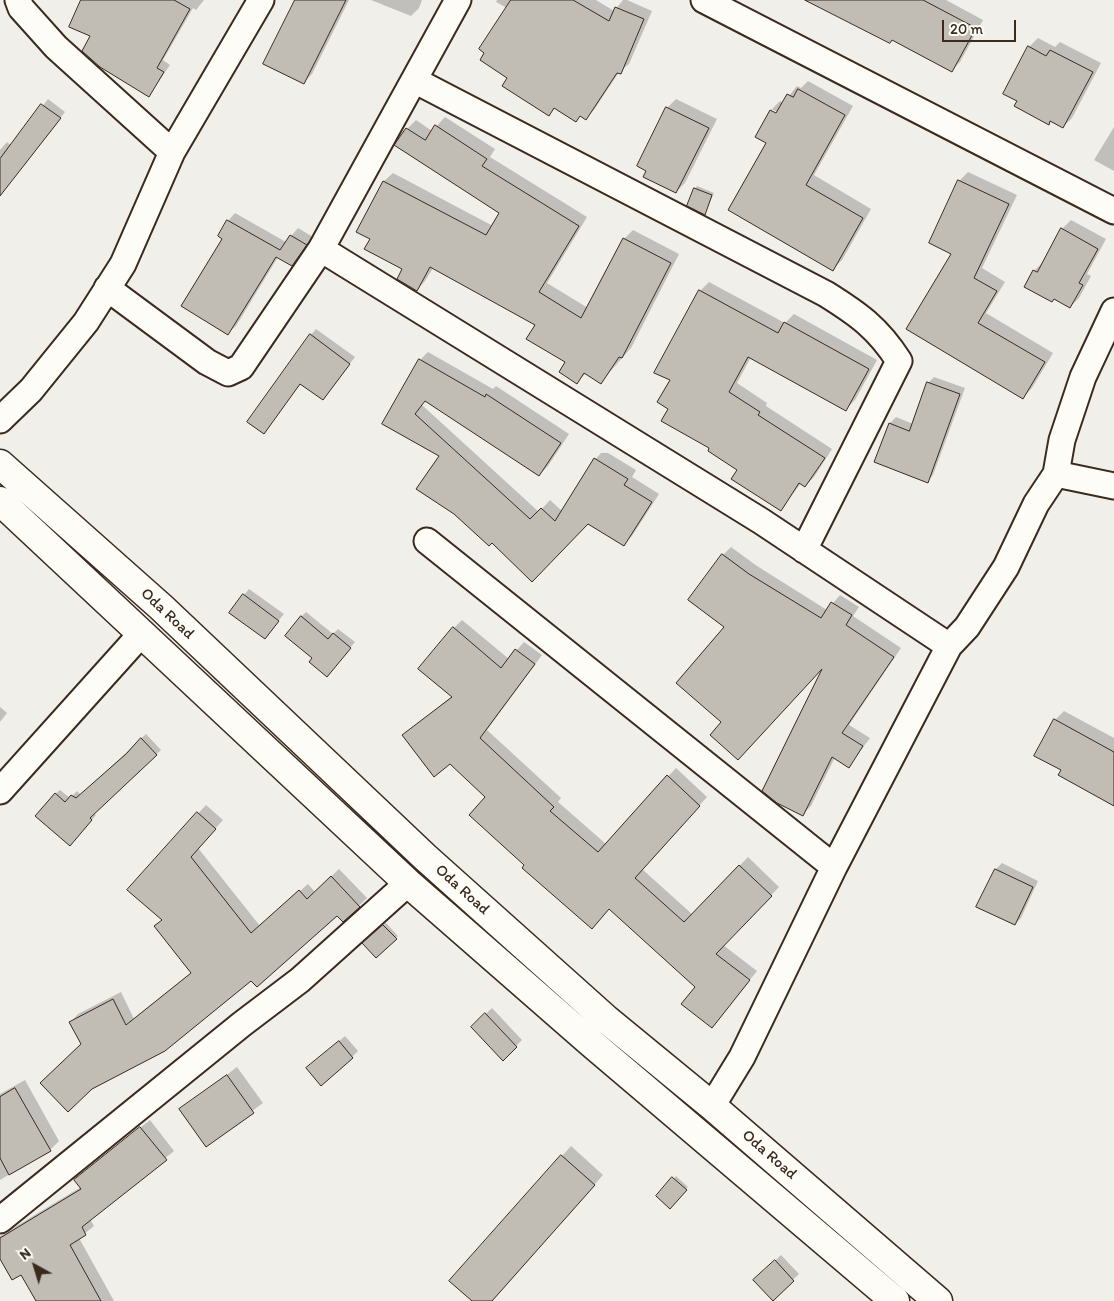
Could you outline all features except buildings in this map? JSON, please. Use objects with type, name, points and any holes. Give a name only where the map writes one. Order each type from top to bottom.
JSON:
[{"type":"street","points":[[18,0],[21,8],[56,46],[172,152]]},
{"type":"street","points":[[0,420],[31,390],[86,322],[123,264],[172,152],[261,0]]},
{"type":"street","points":[[107,288],[206,362],[228,373],[241,367],[321,250],[458,0]]},
{"type":"street","points":[[704,0],[1114,211]]},
{"type":"street","points":[[414,80],[826,294],[860,315],[889,345],[899,361],[804,550]]},
{"type":"street","points":[[321,250],[804,550],[950,646]]},
{"type":"street","points":[[712,1106],[742,1057],[834,867],[950,646],[967,627],[1006,566],[1036,504],[1056,474],[1062,440],[1083,377],[1114,311]]},
{"type":"street","name":"Oda Road","points":[[0,464],[161,608],[432,863],[606,1019],[712,1106],[938,1301]]},
{"type":"street","points":[[1056,474],[1114,486]]},
{"type":"street","name":"Oda Road","points":[[0,501],[408,883],[590,1042],[895,1301]]},
{"type":"street","points":[[428,541],[834,867]]},
{"type":"street","points":[[0,791],[142,633]]},
{"type":"street","points":[[0,1220],[227,1036],[300,980],[408,883]]}]
